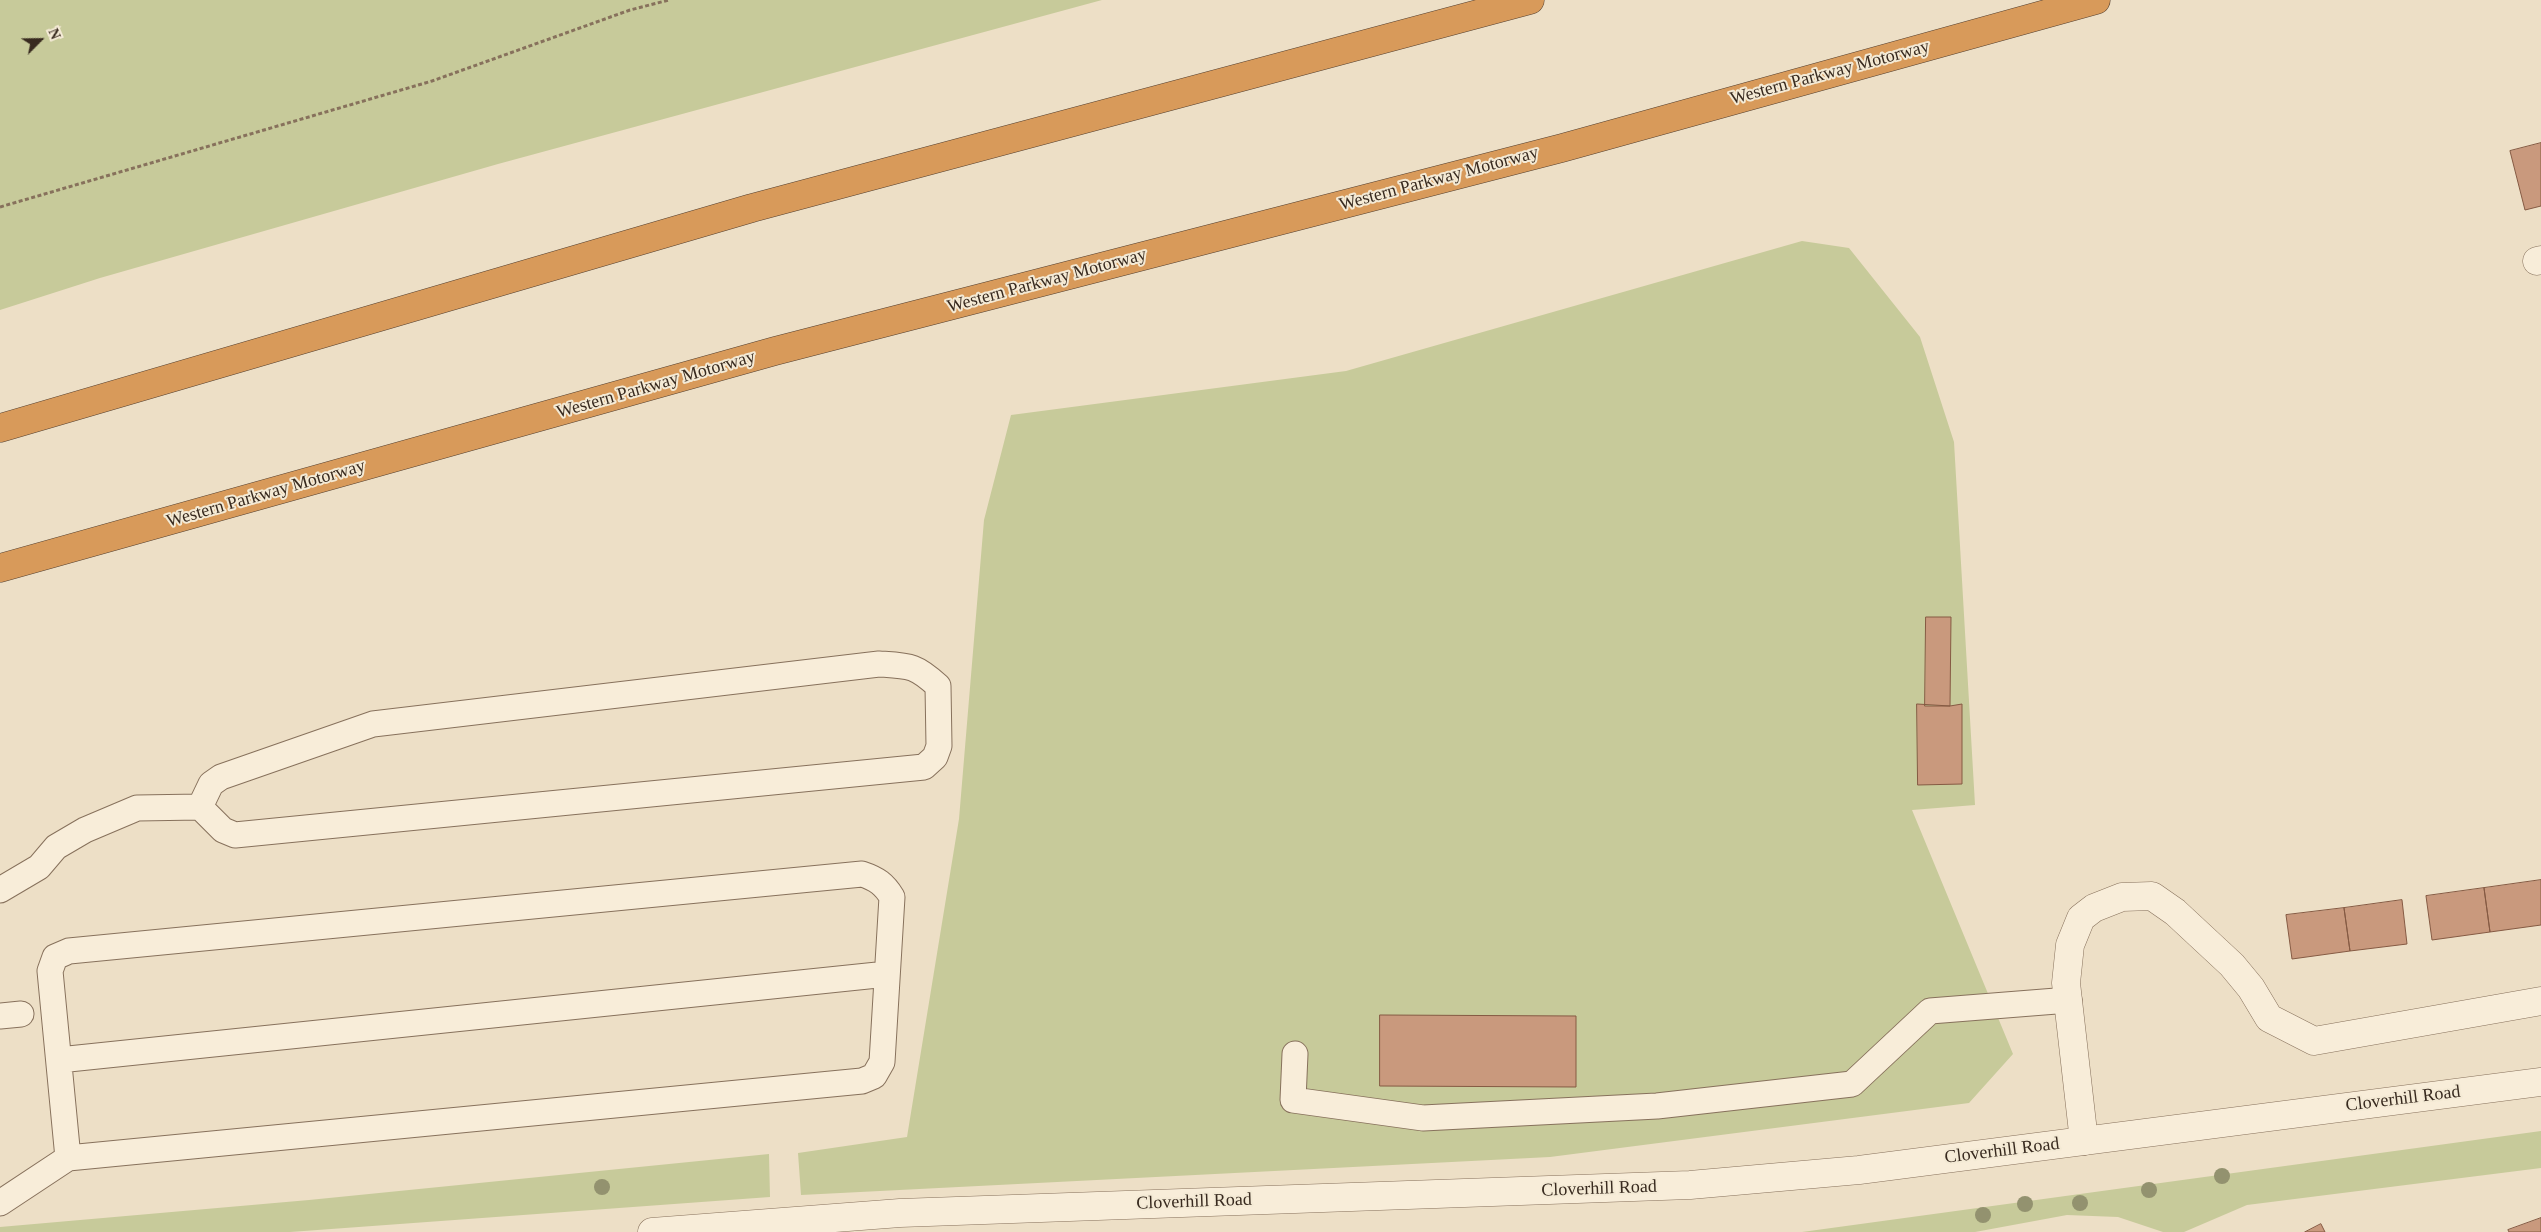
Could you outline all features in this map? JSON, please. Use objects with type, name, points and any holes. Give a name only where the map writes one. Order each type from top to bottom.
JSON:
[{"type":"highway","points":[[0,428],[752,208],[1530,0]]},
{"type":"highway","name":"Western Parkway Motorway","points":[[0,568],[775,351],[1562,148],[2096,0]]},
{"type":"street","points":[[2084,1141],[2066,984],[2070,945],[2081,918],[2094,908],[2122,896],[2152,896],[2175,912],[2232,965],[2251,988],[2269,1018],[2314,1041],[2541,1001]]},
{"type":"street","name":"Cloverhill Road","points":[[652,1232],[900,1213],[1690,1185],[1859,1170],[2246,1118],[2541,1082]]},
{"type":"lane","points":[[0,890],[39,867],[56,847],[85,830],[137,808],[200,807],[223,830],[235,835],[924,767],[936,757],[939,746],[938,686],[923,672],[912,667],[879,664],[373,724],[222,777],[211,784],[200,807]]},
{"type":"lane","points":[[0,1203],[68,1158],[862,1080],[874,1076],[882,1062],[892,897],[884,884],[876,878],[862,874],[69,951],[55,957],[50,971],[68,1158]]},
{"type":"lane","points":[[59,1060],[887,974]]},
{"type":"lane","points":[[1295,1054],[1294,1100],[1423,1118],[1657,1106],[1852,1084],[1930,1011],[2068,1000]]},
{"type":"path","points":[[0,207],[432,81],[630,10],[669,0]]},
{"type":"green space","points":[[0,0],[1102,0],[498,164],[100,278],[0,310]]},
{"type":"green space","points":[[1802,241],[1849,248],[1920,337],[1954,442],[1975,805],[1912,810],[2013,1054],[1969,1103],[1550,1157],[801,1195],[798,1153],[907,1137],[959,819],[984,520],[1011,415],[1346,371]]},
{"type":"green space","points":[[2541,1131],[2541,1168],[2247,1205],[2184,1232],[2163,1232],[2118,1217],[2067,1215],[1975,1232],[1802,1232]]},
{"type":"green space","points":[[769,1154],[770,1197],[290,1232],[0,1232],[0,1227],[309,1200]]},
{"type":"building","points":[[2541,143],[2541,206],[2525,210],[2510,151]]},
{"type":"building","points":[[1926,617],[1951,617],[1950,706],[1925,706]]},
{"type":"building","points":[[1917,704],[1950,706],[1962,704],[1962,784],[1918,785]]},
{"type":"building","points":[[2541,880],[2541,925],[2490,932],[2484,888]]},
{"type":"building","points":[[2484,888],[2490,932],[2432,940],[2426,896]]},
{"type":"building","points":[[2402,900],[2407,944],[2350,951],[2344,908]]},
{"type":"building","points":[[2344,908],[2350,951],[2292,959],[2286,915]]},
{"type":"building","points":[[1380,1015],[1576,1016],[1576,1087],[1380,1086]]},
{"type":"building","points":[[2541,1218],[2541,1232],[2509,1232],[2508,1230]]},
{"type":"building","points":[[2321,1224],[2325,1232],[2305,1232]]}]
